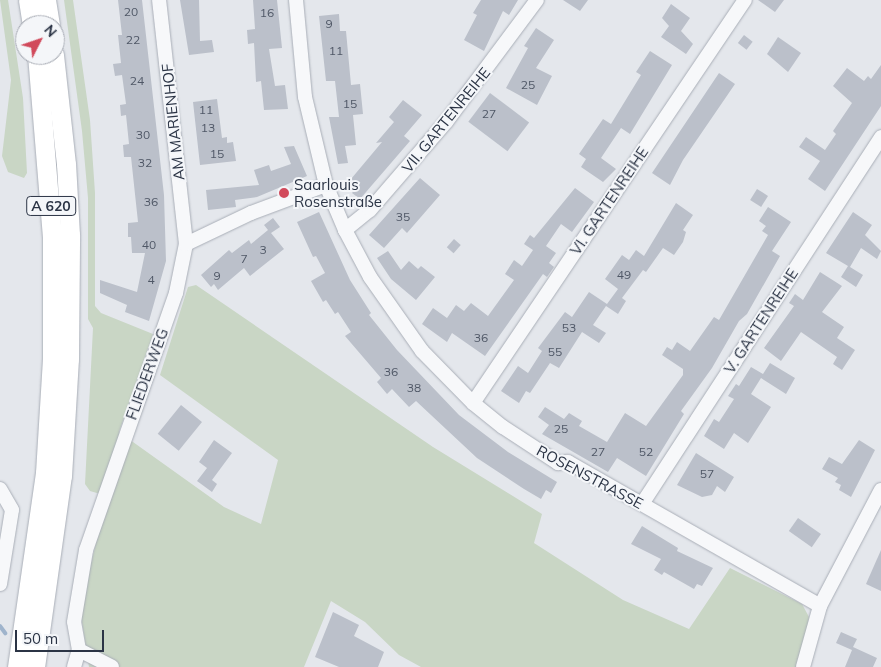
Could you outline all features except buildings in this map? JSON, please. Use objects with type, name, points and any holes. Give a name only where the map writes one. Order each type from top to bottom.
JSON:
[{"type":"highway","points":[[28,0],[30,15]]},
{"type":"highway","points":[[47,0],[49,15]]},
{"type":"highway","name":"A 620","points":[[17,667],[44,473],[52,358],[52,237],[38,65]]},
{"type":"highway","name":"A 620","points":[[35,667],[62,476],[69,359],[69,226],[55,65]]},
{"type":"street","name":"AM MARIENHOF","points":[[160,0],[186,244]]},
{"type":"street","name":"ROSENSTRASSE","points":[[296,0],[305,97],[326,185],[345,230],[390,309],[422,351],[473,403],[503,428],[558,463],[568,462],[820,606]]},
{"type":"street","name":"VII. GARTENREIHE","points":[[345,230],[370,210],[446,122],[537,0]]},
{"type":"street","name":"VI. GARTENREIHE","points":[[473,403],[745,0]]},
{"type":"street","name":"V. GARTENREIHE","points":[[642,504],[881,137]]},
{"type":"street","points":[[186,244],[251,213],[326,185]]},
{"type":"street","name":"FLIEDERWEG","points":[[79,650],[74,622],[86,550],[176,293],[186,244]]},
{"type":"street","points":[[0,489],[12,510],[0,584]]},
{"type":"street","points":[[803,667],[820,606],[881,490]]},
{"type":"street","points":[[74,667],[79,650],[112,667]]},
{"type":"green space","points":[[0,0],[8,0],[15,46],[15,65],[18,65],[23,98],[27,173],[24,178],[8,172],[2,156],[11,80]]},
{"type":"green space","points":[[64,0],[73,0],[90,120],[95,193],[95,306],[101,313],[153,334],[119,432],[224,507],[261,524],[278,460],[160,375],[188,287],[196,285],[433,447],[542,514],[534,543],[623,600],[689,629],[730,568],[802,604],[809,617],[797,667],[421,667],[399,655],[365,622],[331,601],[304,667],[89,667],[80,610],[107,496],[90,491],[85,484],[93,328],[88,319],[88,198],[82,131]]},
{"type":"waterway","points":[[0,626],[5,633]]},
{"type":"place","name":"Saarlouis Rosenstraße","points":[[284,193]]}]
